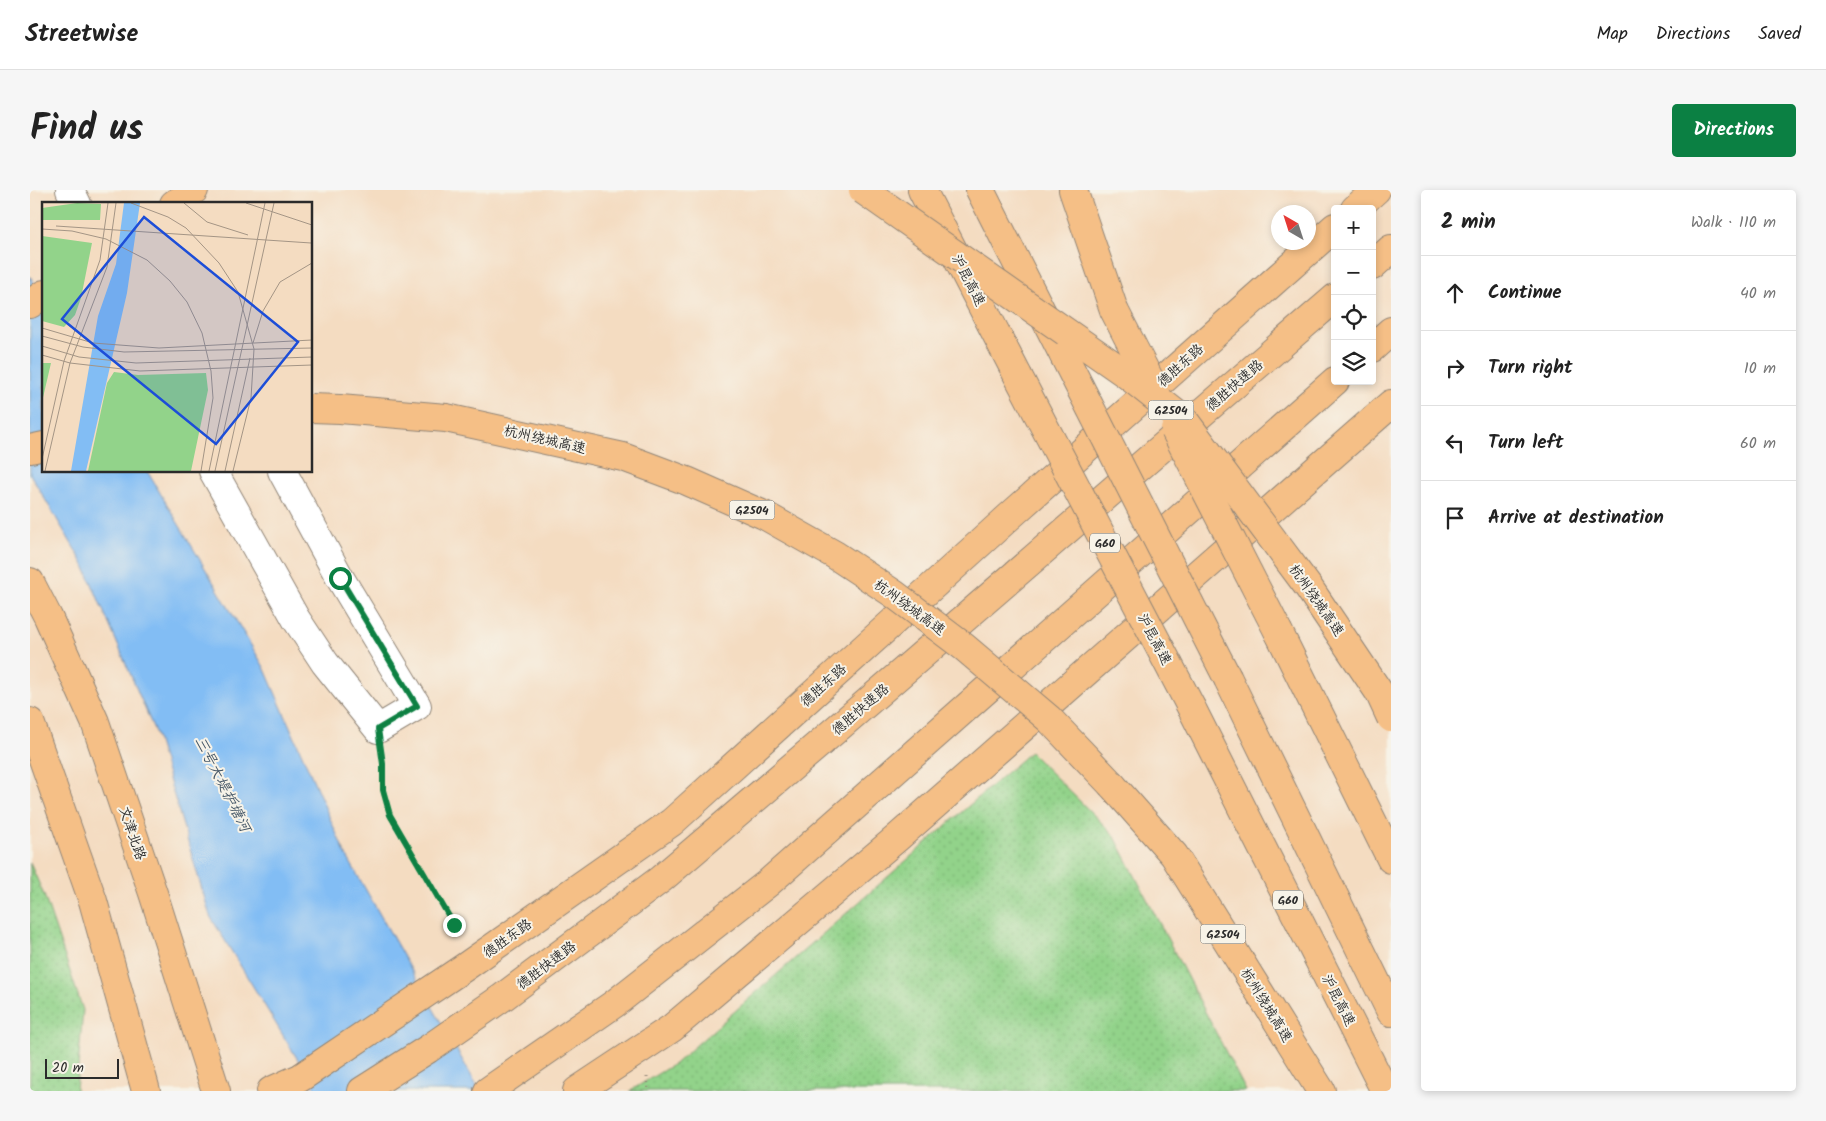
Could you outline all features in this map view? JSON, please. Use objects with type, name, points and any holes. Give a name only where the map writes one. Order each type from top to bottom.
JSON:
[{"type":"main road","points":[[177,202],[194,190]]},
{"type":"main road","name":"杭州绕城高速","points":[[863,190],[1126,374],[1184,420],[1309,588],[1379,692],[1391,718]]},
{"type":"main road","name":"沪昆高速","points":[[922,190],[1192,709],[1385,1091]]},
{"type":"main road","points":[[980,190],[1228,679],[1391,1012]]},
{"type":"main road","points":[[1073,190],[1114,310],[1391,859]]},
{"type":"main road","points":[[1359,205],[1376,190]]},
{"type":"main road","name":"德胜东路","points":[[271,1091],[300,1078],[465,967],[672,822],[1010,516],[1331,231]]},
{"type":"main road","points":[[1376,262],[1391,249]]},
{"type":"main road","points":[[30,304],[42,295]]},
{"type":"main road","name":"德胜快速路","points":[[362,1091],[504,997],[661,879],[1331,301]]},
{"type":"main road","points":[[1376,344],[1391,331]]},
{"type":"main road","points":[[488,1091],[614,1004],[768,883],[1331,385]]},
{"type":"main road","points":[[577,1091],[672,1028],[890,844],[1391,404]]},
{"type":"main road","name":"杭州绕城高速","points":[[312,408],[446,418],[623,457],[764,515],[835,555],[894,594],[964,646],[1049,719],[1174,855],[1321,1091]]},
{"type":"main road","name":"文津北路","points":[[30,582],[48,617],[95,722],[153,893],[216,1091]]},
{"type":"main road","points":[[30,722],[93,901],[146,1091]]},
{"type":"lane","points":[[70,190],[76,202]]},
{"type":"lane","points":[[200,190],[203,198],[201,202]]},
{"type":"lane","points":[[214,472],[296,619],[325,663],[378,729],[417,706],[340,578],[283,472]]},
{"type":"path","points":[[378,729],[383,764],[383,790],[390,815],[454,925]]},
{"type":"green space","points":[[1030,752],[1114,835],[1246,1091],[630,1091],[677,1062]]},
{"type":"green space","points":[[30,863],[44,895],[83,1010],[76,1091],[30,1091]]},
{"type":"water","name":"三号大堤护塘河","points":[[30,276],[42,296],[42,472],[148,472],[264,667],[345,853],[480,1091],[317,1091],[210,916],[155,732],[83,563],[30,474]]},
{"type":"route","points":[[340,578],[417,706],[378,729],[383,764],[383,790],[390,815],[454,925]]}]
